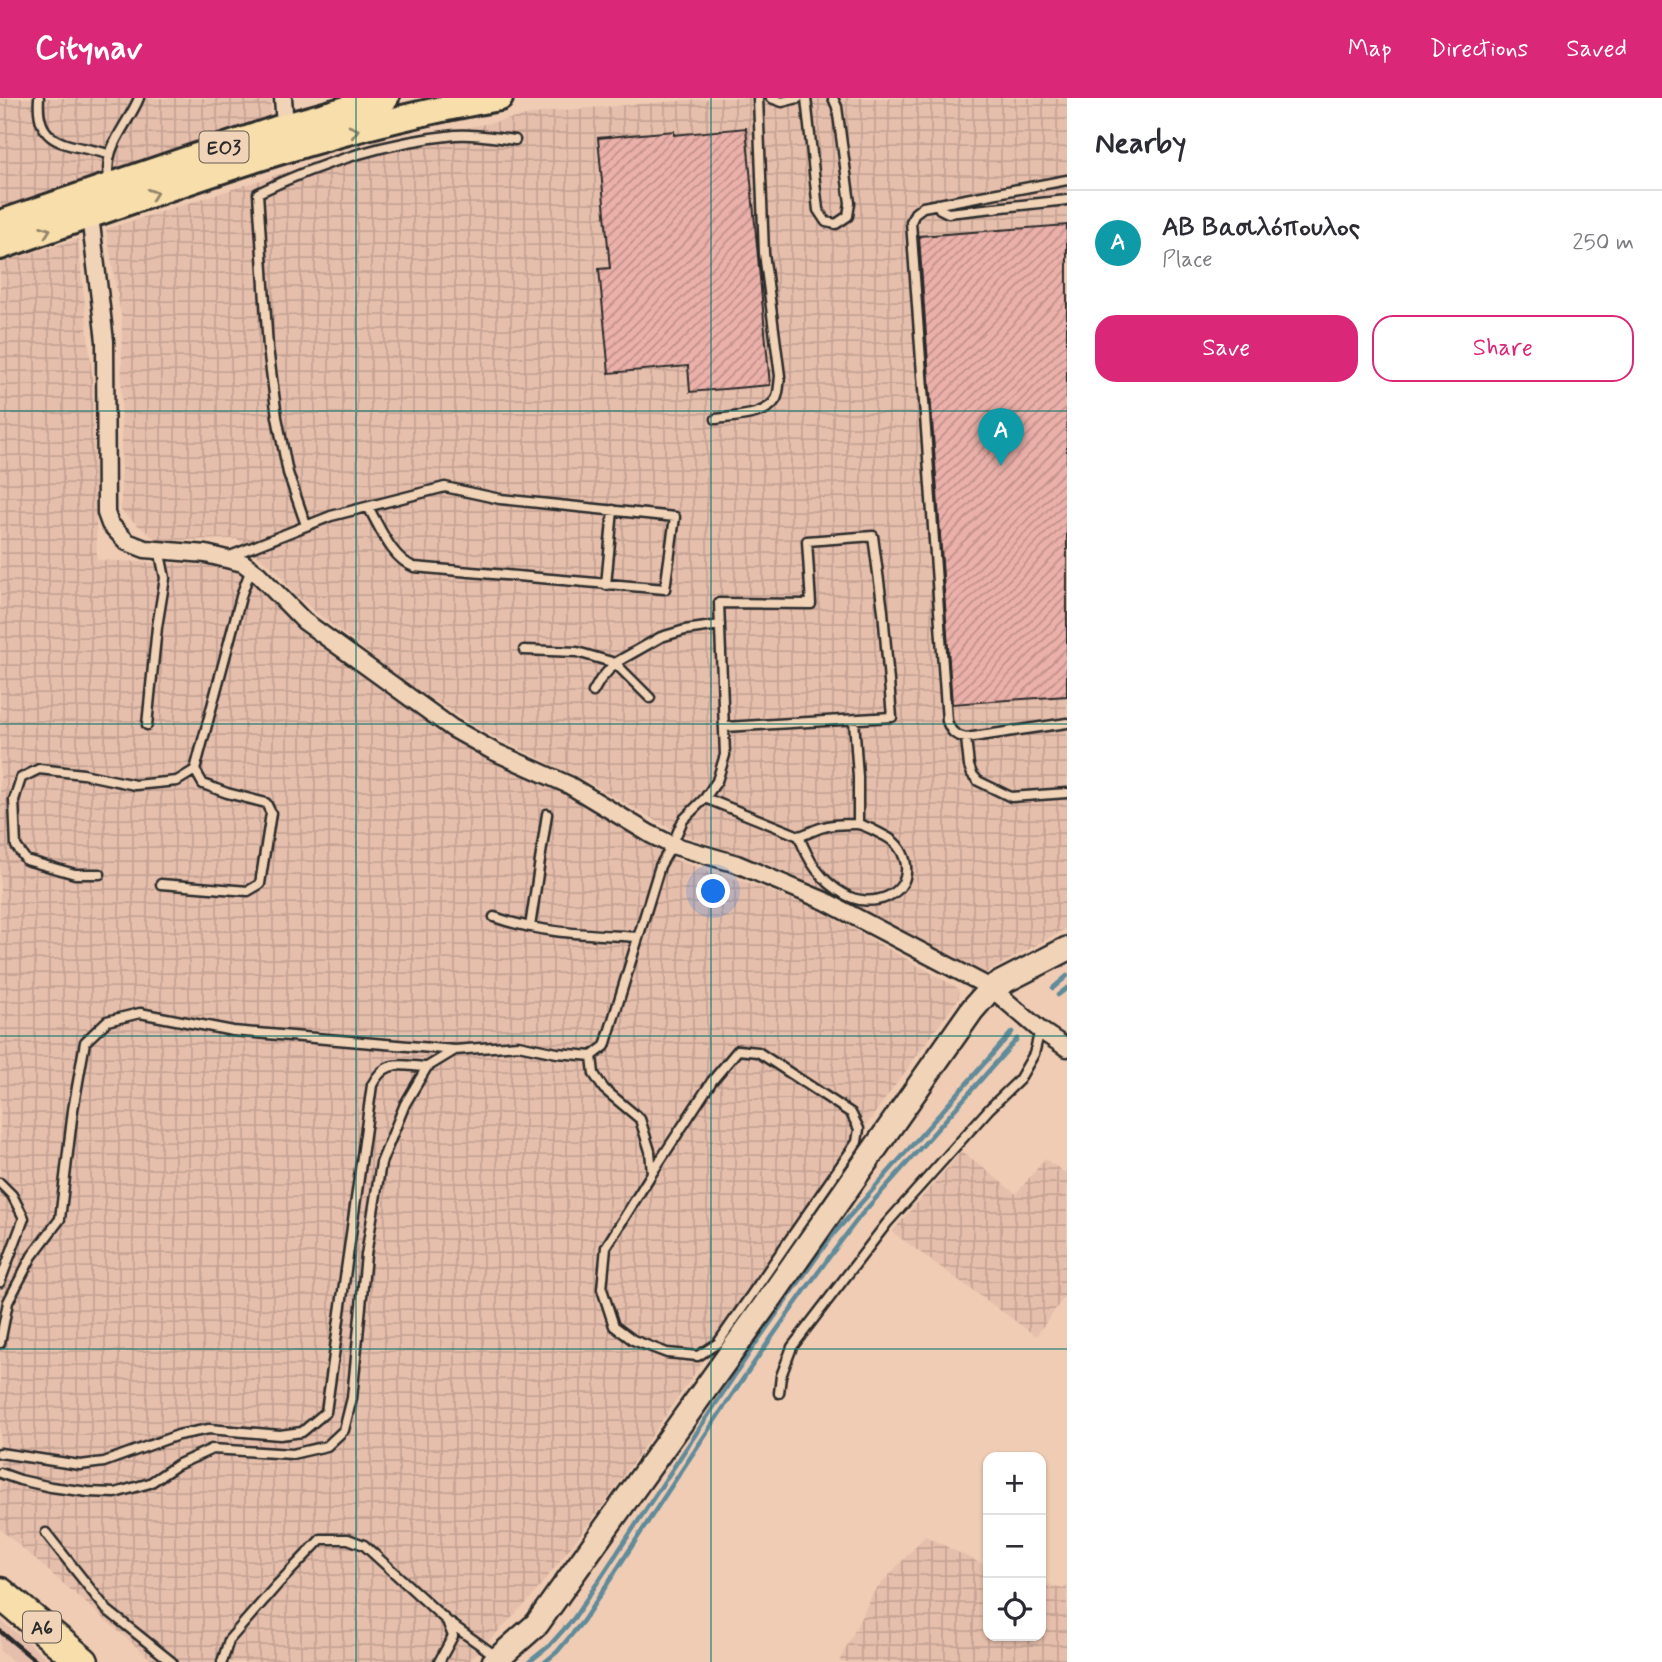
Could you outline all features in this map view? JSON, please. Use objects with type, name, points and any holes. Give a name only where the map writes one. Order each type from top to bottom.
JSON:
[{"type":"highway","name":"Α6","points":[[0,1593],[83,1662]]},
{"type":"main road","name":"ΕΟ3","points":[[0,247],[89,204],[111,185],[285,126],[386,98]]},
{"type":"main road","name":"ΕΟ3","points":[[0,223],[214,173],[404,117],[500,98]]},
{"type":"street","points":[[283,98],[285,126]]},
{"type":"street","points":[[89,204],[105,341],[106,513],[110,524],[127,542],[145,548],[227,558],[243,563],[304,621],[452,728],[493,751],[569,785],[673,845],[737,864],[825,901],[991,988],[1040,1030],[1067,1048]]},
{"type":"street","points":[[496,1660],[537,1624],[972,1010],[991,988],[1067,949]]},
{"type":"lane","points":[[39,98],[41,124],[54,140],[108,154]]},
{"type":"lane","points":[[111,185],[107,172],[108,154],[139,98]]},
{"type":"lane","points":[[716,419],[760,411],[775,401],[778,392],[780,376],[764,253],[758,98]]},
{"type":"lane","points":[[771,98],[782,102],[798,98]]},
{"type":"lane","points":[[806,98],[818,210],[822,219],[836,224],[848,216],[850,203],[837,107],[833,98]]},
{"type":"lane","points":[[306,526],[288,473],[277,416],[268,348],[258,193],[294,176],[371,150],[458,134],[515,140]]},
{"type":"lane","points":[[1067,180],[923,207],[915,213],[911,222],[947,721],[950,731],[966,738],[1067,723]]},
{"type":"lane","points":[[937,204],[948,213],[1067,200]]},
{"type":"lane","points":[[227,558],[306,526],[368,507],[445,487],[500,499],[675,517],[665,589],[414,567],[405,564],[393,551],[368,507]]},
{"type":"lane","points":[[606,585],[613,510]]},
{"type":"lane","points":[[0,1343],[8,1302],[32,1256],[60,1219],[73,1110],[85,1042],[107,1021],[140,1013],[233,1031],[455,1050],[518,1045],[557,1053],[592,1056],[605,1046],[660,866],[673,845],[683,820],[705,798],[724,766],[719,603],[811,604],[807,541],[873,536],[883,611],[892,717],[724,727]]},
{"type":"lane","points":[[147,725],[165,578],[159,550]]},
{"type":"lane","points":[[100,874],[75,874],[26,860],[16,846],[14,800],[21,778],[39,769],[83,774],[135,785],[177,782],[195,770],[242,593],[251,569]]},
{"type":"lane","points":[[593,692],[615,663],[661,637],[720,625]]},
{"type":"lane","points":[[524,650],[577,652],[615,663],[650,698]]},
{"type":"lane","points":[[854,720],[859,777],[858,823]]},
{"type":"lane","points":[[966,738],[969,766],[978,781],[1011,797],[1067,793]]},
{"type":"lane","points":[[161,884],[248,891],[260,884],[271,813],[266,803],[204,784],[195,770]]},
{"type":"lane","points":[[705,798],[799,836],[822,827],[858,823],[896,842],[904,856],[907,872],[900,889],[868,902],[846,896],[828,883],[807,856],[799,836]]},
{"type":"lane","points":[[530,927],[547,814]]},
{"type":"lane","points":[[495,917],[530,927],[578,935],[638,937]]},
{"type":"lane","points":[[779,1393],[781,1376],[792,1347],[887,1223],[990,1108],[1019,1080],[1034,1054],[1040,1030]]},
{"type":"lane","points":[[0,1473],[51,1487],[115,1493],[150,1483],[177,1465],[212,1449],[292,1454],[327,1446],[344,1430],[352,1398],[366,1255],[381,1163],[405,1104],[427,1067],[455,1050]]},
{"type":"lane","points":[[592,1056],[594,1074],[604,1089],[640,1119],[650,1151],[652,1173],[606,1247],[602,1289],[614,1326],[633,1340],[667,1353],[698,1356],[718,1343],[857,1142],[859,1129],[851,1113],[786,1069],[758,1052],[738,1050],[712,1081],[652,1173]]},
{"type":"lane","points":[[0,1453],[80,1465],[104,1462],[178,1435],[209,1429],[280,1435],[302,1432],[318,1421],[326,1412],[372,1085],[379,1072],[391,1064],[427,1067]]},
{"type":"lane","points":[[0,1183],[12,1195],[24,1218],[0,1282]]},
{"type":"lane","points":[[46,1533],[107,1610],[172,1662]]},
{"type":"lane","points":[[222,1662],[229,1640],[276,1585],[321,1539],[348,1539],[364,1545],[447,1621],[496,1660]]},
{"type":"lane","points":[[439,1662],[453,1636],[447,1621]]},
{"type":"shaded area","points":[[0,98],[271,98],[270,132],[117,168],[0,212]]},
{"type":"shaded area","points":[[715,98],[1067,98],[1067,928],[980,976],[853,906],[770,865],[678,833],[584,780],[479,729],[405,682],[318,614],[292,592],[278,572],[237,539],[156,540],[121,511],[122,320],[106,229],[366,147],[552,111]]},
{"type":"shaded area","points":[[78,239],[92,374],[97,560],[203,565],[231,569],[255,584],[299,631],[381,690],[484,757],[566,795],[678,861],[757,886],[819,910],[958,988],[959,998],[875,1113],[607,1500],[531,1598],[468,1662],[154,1662],[0,1529],[0,263]]},
{"type":"shaded area","points":[[962,1151],[1016,1194],[1045,1159],[1067,1174],[1067,1293],[1036,1336],[892,1232]]},
{"type":"shaded area","points":[[925,1536],[983,1565],[983,1641],[1046,1641],[1046,1584],[1063,1589],[1067,1585],[1067,1662],[839,1662],[873,1593]]},
{"type":"shaded area","points":[[0,1620],[51,1662],[14,1662],[0,1651]]},
{"type":"building","points":[[746,128],[770,385],[690,392],[688,366],[609,373],[599,269],[610,268],[598,138],[674,131],[674,135]]},
{"type":"building","points":[[1067,225],[1067,696],[952,704],[919,236]]},
{"type":"waterway","points":[[1053,988],[1067,976]]},
{"type":"waterway","points":[[1058,995],[1067,988]]},
{"type":"waterway","points":[[529,1662],[549,1646],[574,1618],[756,1343],[831,1237],[1012,1032]]},
{"type":"waterway","points":[[545,1662],[583,1621],[753,1364],[861,1215],[1017,1039]]},
{"type":"railway","points":[[0,1631],[37,1662]]},
{"type":"place","name":"ΑΒ Βασιλόπουλος","points":[[1001,466]]}]
